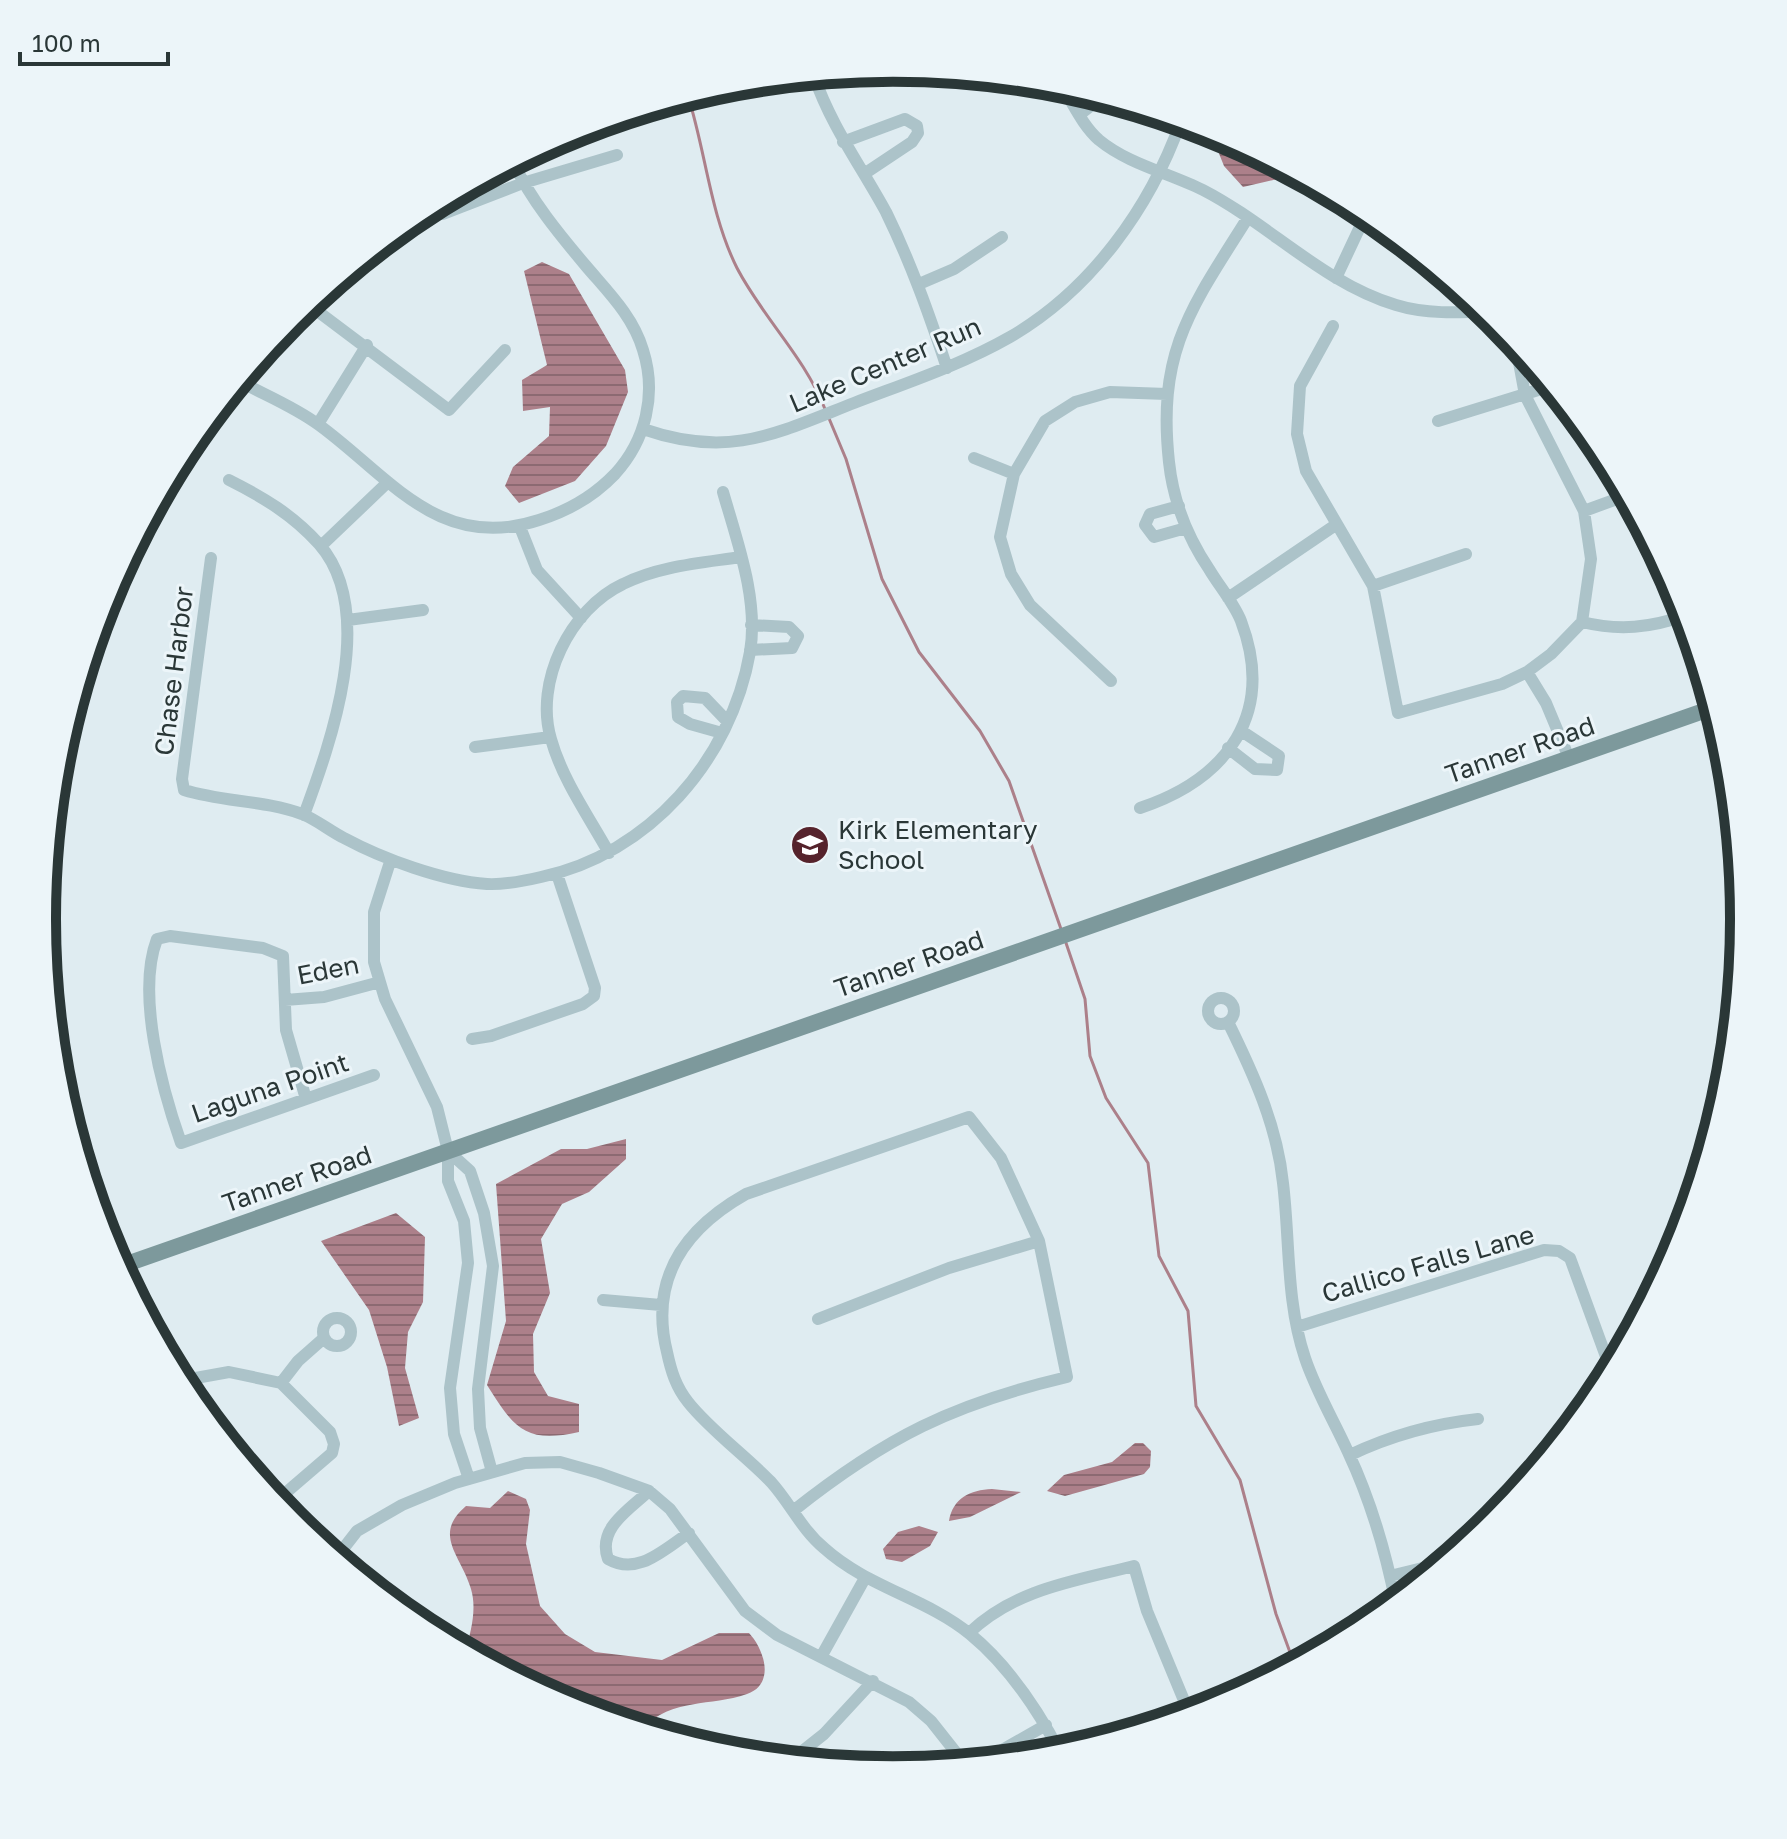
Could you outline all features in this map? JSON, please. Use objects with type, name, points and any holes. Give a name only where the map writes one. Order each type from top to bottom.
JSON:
[{"type":"main road","name":"Tanner Road","points":[[130,1263],[1704,711]]},
{"type":"street","points":[[818,86],[843,142],[864,174],[919,284],[947,368]]},
{"type":"street","points":[[1072,102],[1079,115],[1102,142],[1124,156],[1205,192],[1336,278],[1397,305],[1453,313],[1470,312]]},
{"type":"street","points":[[1079,115],[1090,106]]},
{"type":"street","points":[[843,142],[905,119],[917,126],[918,133],[912,142],[864,174]]},
{"type":"street","name":"Lake Center Run","points":[[643,429],[719,444],[770,437],[947,368],[1011,336],[1059,302],[1088,275],[1123,232],[1161,171],[1177,131]]},
{"type":"street","points":[[443,214],[523,183],[617,155]]},
{"type":"street","points":[[248,386],[318,424],[388,482],[434,515],[461,525],[520,527],[580,503],[606,484],[620,468],[643,429],[649,387],[643,349],[616,301],[569,246],[517,171]]},
{"type":"street","points":[[1140,808],[1191,785],[1215,767],[1243,732],[1252,674],[1241,620],[1186,528],[1169,465],[1167,394],[1170,362],[1182,329],[1199,295],[1247,219]]},
{"type":"street","points":[[1336,278],[1361,225]]},
{"type":"street","points":[[919,284],[954,269],[1002,237]]},
{"type":"street","points":[[318,311],[449,410],[505,350]]},
{"type":"street","points":[[1333,326],[1300,386],[1297,434],[1306,471],[1373,586],[1398,713],[1502,684],[1527,672],[1551,654],[1582,622],[1591,559],[1584,511],[1525,395],[1519,363]]},
{"type":"street","points":[[318,424],[367,345]]},
{"type":"street","points":[[1438,421],[1541,389]]},
{"type":"street","points":[[1111,681],[1030,605],[1011,574],[1000,537],[1014,474],[1045,421],[1075,402],[1110,392],[1167,394]]},
{"type":"street","points":[[974,458],[1014,474]]},
{"type":"street","points":[[229,480],[287,513],[321,546],[336,580],[348,620],[343,684],[324,762],[304,815],[390,862],[486,884],[557,874],[609,853],[658,819],[679,797],[724,727],[741,687],[750,650],[751,625],[741,557],[723,492]]},
{"type":"street","points":[[321,546],[388,482]]},
{"type":"street","points":[[1584,511],[1618,499]]},
{"type":"street","points":[[1179,506],[1150,514],[1145,525],[1154,537],[1186,528]]},
{"type":"street","points":[[1228,598],[1337,524]]},
{"type":"street","points":[[520,527],[537,570],[581,618]]},
{"type":"street","points":[[1373,586],[1466,554]]},
{"type":"street","points":[[609,853],[570,782],[550,737],[548,704],[555,664],[581,618],[620,585],[646,574],[741,557]]},
{"type":"street","name":"Chase Harbor","points":[[211,558],[182,779],[184,790],[258,802],[304,815]]},
{"type":"street","points":[[348,620],[423,610]]},
{"type":"street","points":[[1582,622],[1613,630],[1675,619]]},
{"type":"street","points":[[750,650],[792,648],[798,636],[789,627],[751,625]]},
{"type":"street","points":[[1527,672],[1546,703],[1569,758]]},
{"type":"street","points":[[1228,748],[1255,769],[1277,770],[1279,756],[1243,732]]},
{"type":"street","points":[[475,747],[550,737]]},
{"type":"street","points":[[390,862],[374,912],[372,938],[380,982],[437,1107],[448,1151],[448,1181],[464,1221],[468,1263],[450,1388],[454,1434],[469,1479]]},
{"type":"street","points":[[472,1039],[491,1036],[583,1004],[594,996],[595,988],[557,874]]},
{"type":"street","name":"Laguna Point","points":[[285,1000],[283,956],[263,948],[170,936],[157,939],[151,999],[153,1037],[159,1072],[181,1143],[374,1075]]},
{"type":"street","name":"Eden","points":[[285,1000],[324,997],[380,982]]},
{"type":"street","points":[[285,1000],[286,1030],[306,1099]]},
{"type":"street","points":[[1228,1022],[1260,1092],[1277,1149],[1297,1327],[1314,1381],[1350,1455],[1393,1591]]},
{"type":"street","points":[[793,1511],[846,1469],[924,1422],[969,1403],[1067,1377],[1039,1241],[1001,1158],[969,1117],[746,1194],[714,1212],[680,1252],[670,1271],[661,1305],[662,1334],[677,1387],[690,1405],[773,1484],[793,1511],[824,1549],[865,1578],[969,1633],[1002,1665],[1054,1741]]},
{"type":"street","points":[[448,1151],[470,1171],[484,1213],[493,1266],[478,1389],[480,1428],[492,1472]]},
{"type":"street","points":[[818,1319],[949,1268],[1039,1241]]},
{"type":"street","name":"Callico Falls Lane","points":[[1297,1327],[1544,1250],[1559,1251],[1570,1258],[1607,1358]]},
{"type":"street","points":[[603,1300],[661,1305]]},
{"type":"street","points":[[281,1383],[298,1361],[324,1338]]},
{"type":"street","points":[[193,1378],[229,1372],[281,1383],[330,1432],[334,1444],[332,1453],[284,1494]]},
{"type":"street","points":[[1350,1455],[1388,1437],[1429,1425],[1478,1419]]},
{"type":"street","points":[[342,1550],[357,1531],[402,1505],[469,1479],[525,1463],[560,1462],[649,1491],[689,1533],[745,1611],[777,1635],[873,1681],[909,1702],[931,1721],[957,1754]]},
{"type":"street","points":[[649,1491],[609,1529],[603,1545],[608,1559],[623,1567],[640,1564],[689,1533]]},
{"type":"street","points":[[969,1633],[1000,1608],[1040,1589],[1134,1566],[1156,1635],[1185,1704]]},
{"type":"street","points":[[1390,1576],[1423,1568]]},
{"type":"street","points":[[821,1657],[865,1578]]},
{"type":"street","points":[[802,1752],[824,1734],[873,1681]]},
{"type":"street","points":[[1002,1750],[1046,1725]]},
{"type":"shaded area","points":[[1216,147],[1279,176],[1243,187],[1224,166]]},
{"type":"shaded area","points":[[542,262],[569,274],[625,370],[628,392],[606,446],[575,481],[519,503],[505,486],[513,467],[549,436],[550,407],[523,411],[522,380],[547,365],[524,271]]},
{"type":"shaded area","points":[[626,1139],[626,1159],[589,1192],[562,1204],[541,1239],[550,1293],[533,1334],[534,1372],[548,1396],[579,1404],[579,1432],[546,1436],[533,1434],[514,1422],[487,1385],[506,1321],[496,1184],[561,1149],[587,1149]]},
{"type":"shaded area","points":[[396,1213],[425,1237],[423,1302],[408,1332],[405,1368],[419,1418],[399,1426],[387,1367],[369,1310],[321,1241]]},
{"type":"shaded area","points":[[1135,1443],[1143,1443],[1151,1451],[1150,1467],[1144,1474],[1065,1496],[1047,1491],[1064,1475],[1112,1462]]},
{"type":"shaded area","points":[[992,1489],[1021,1492],[970,1517],[949,1521],[954,1506],[964,1497]]},
{"type":"shaded area","points":[[508,1491],[526,1499],[530,1510],[526,1544],[540,1606],[565,1634],[595,1652],[662,1660],[719,1633],[749,1633],[763,1657],[762,1682],[747,1694],[679,1707],[652,1721],[573,1693],[523,1671],[468,1641],[473,1597],[452,1546],[451,1526],[466,1506],[490,1508]]},
{"type":"shaded area","points":[[919,1526],[938,1532],[930,1546],[902,1562],[886,1559],[883,1549],[898,1532]]},
{"type":"waterway","points":[[691,108],[720,226],[737,268],[806,372],[825,409]]},
{"type":"waterway","points":[[828,416],[846,459],[882,579],[919,652],[980,731],[1009,781],[1061,929]]},
{"type":"waterway","points":[[1065,940],[1085,999],[1090,1056],[1106,1098],[1148,1163],[1159,1256],[1188,1311],[1196,1406],[1240,1480],[1276,1614],[1291,1656]]},
{"type":"place","name":"Kirk Elementary School","points":[[810,845]]}]
